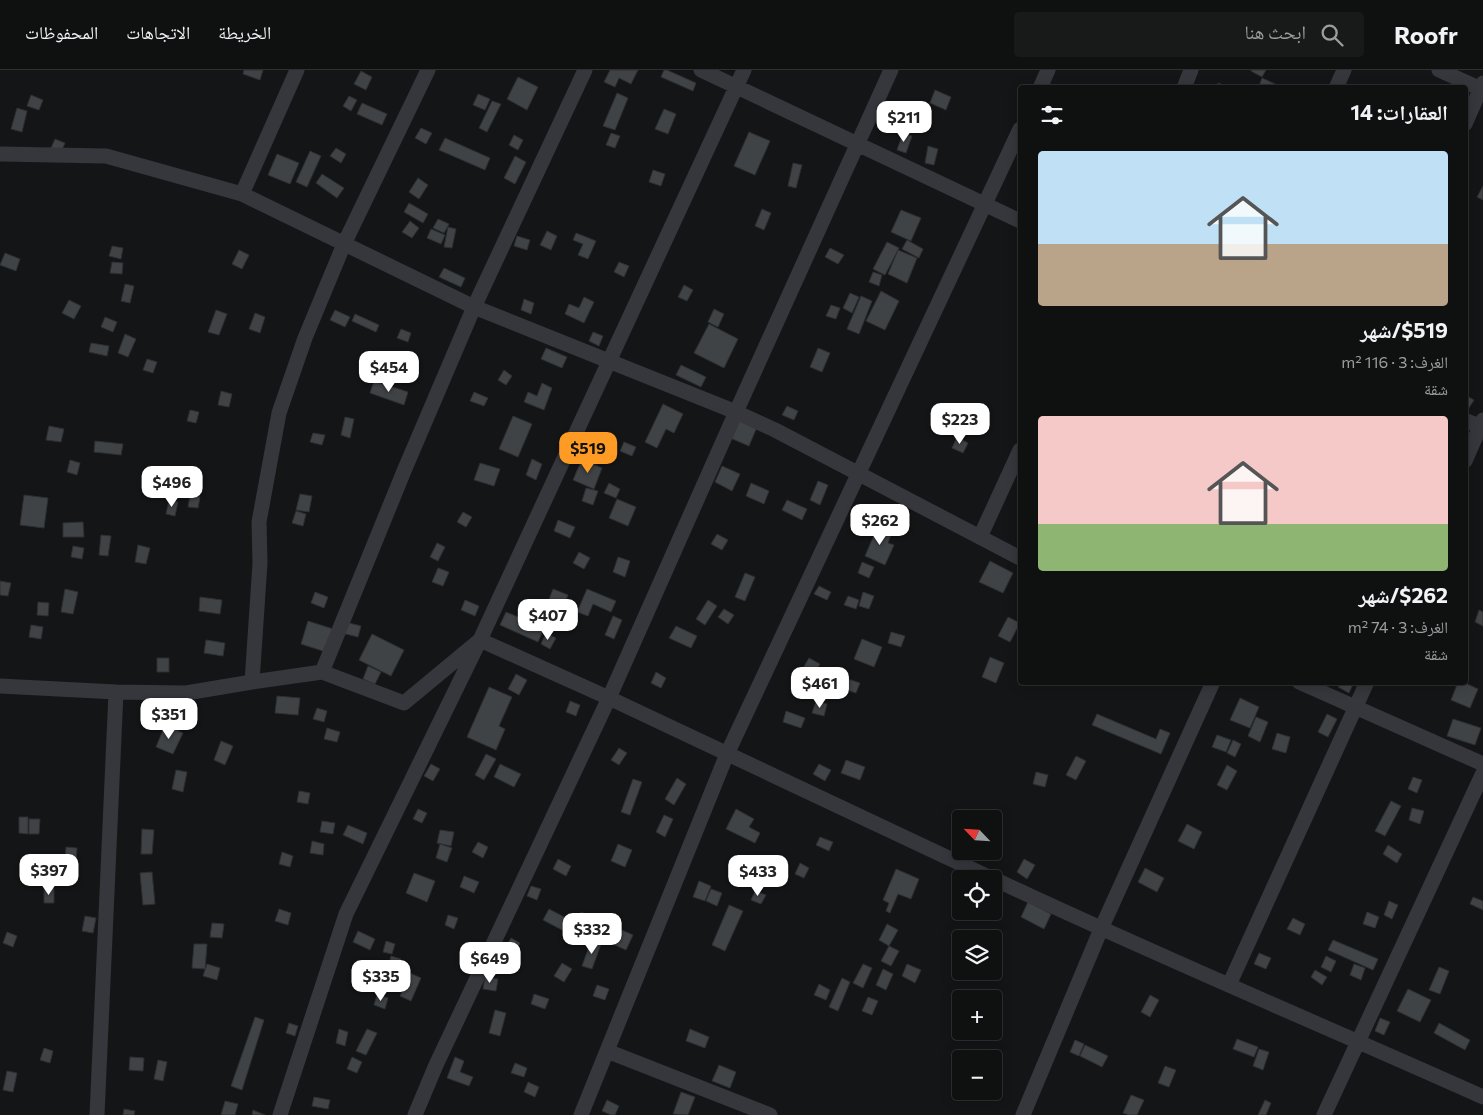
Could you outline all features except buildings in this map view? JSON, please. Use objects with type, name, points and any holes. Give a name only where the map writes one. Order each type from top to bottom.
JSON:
[{"type":"street","points":[[242,194],[297,70]]},
{"type":"street","points":[[252,682],[260,563],[259,522],[279,413],[305,338],[344,244],[428,70]]},
{"type":"street","points":[[322,672],[404,471],[474,307],[585,70]]},
{"type":"street","points":[[701,70],[1018,220]]},
{"type":"street","points":[[280,1115],[346,914],[480,640],[744,70]]},
{"type":"street","points":[[415,1115],[436,1065],[609,698],[891,70]]},
{"type":"street","points":[[1041,85],[1048,70]]},
{"type":"street","points":[[1185,85],[1192,70]]},
{"type":"street","points":[[1337,85],[1344,70]]},
{"type":"street","points":[[1439,70],[1482,87],[1468,117]]},
{"type":"street","points":[[581,1115],[727,754],[1018,133]]},
{"type":"street","points":[[0,154],[106,156],[242,194],[474,307],[736,412],[775,430],[1018,557]]},
{"type":"street","points":[[1468,421],[1482,425],[1468,455]]},
{"type":"street","points":[[980,537],[1018,454]]},
{"type":"street","points":[[0,686],[116,692],[186,693],[322,672],[404,703],[480,640]]},
{"type":"street","points":[[480,640],[609,698],[974,870]]},
{"type":"street","points":[[1023,1115],[1100,929],[1212,685]]},
{"type":"street","points":[[1306,685],[1483,764]]},
{"type":"street","points":[[1229,985],[1366,685]]},
{"type":"street","points":[[96,1115],[116,692]]},
{"type":"street","points":[[1324,1115],[1483,772]]},
{"type":"street","points":[[1002,883],[1100,929],[1358,1040],[1483,1097]]},
{"type":"street","points":[[607,1051],[770,1115]]}]
